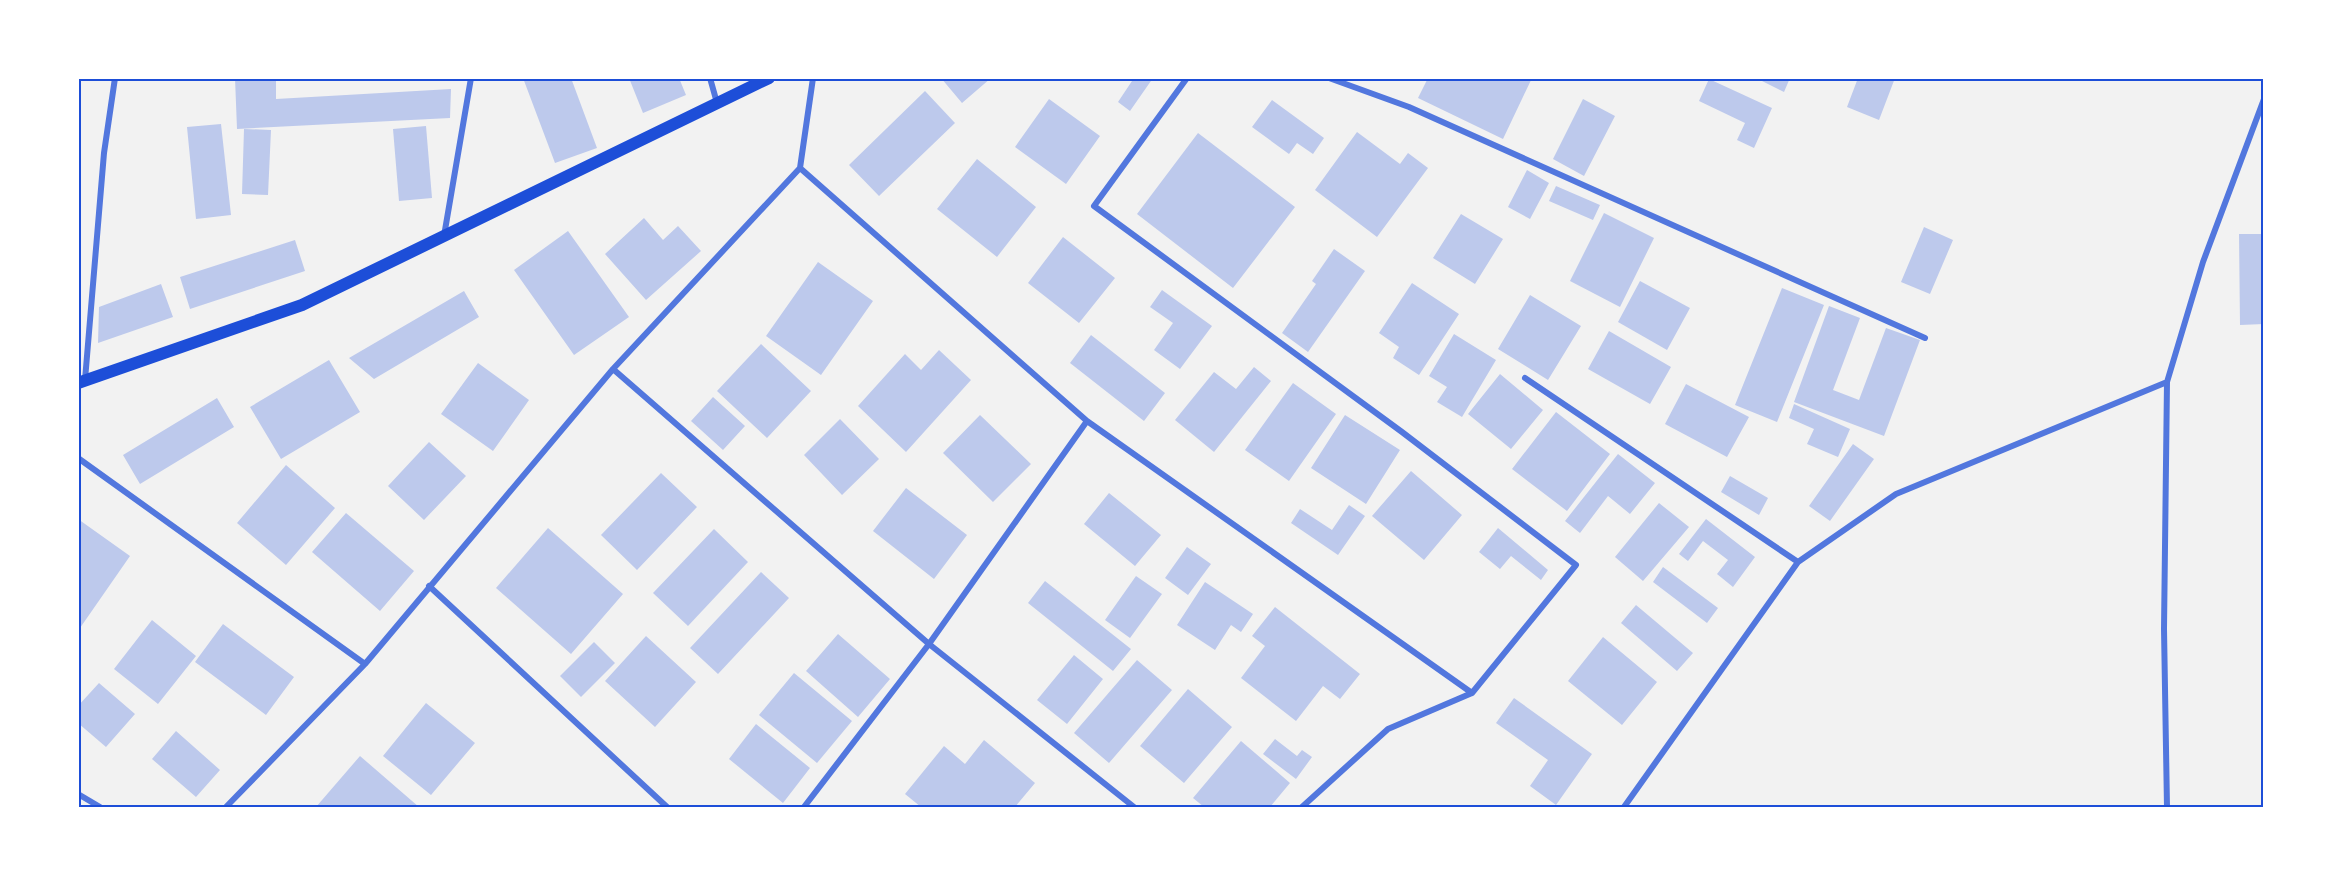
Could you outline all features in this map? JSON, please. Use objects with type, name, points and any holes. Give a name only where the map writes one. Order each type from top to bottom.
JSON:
[{"type":"main road","points":[[82,382],[302,305],[769,78]]},
{"type":"street","points":[[82,382],[104,153],[115,78]]},
{"type":"street","points":[[444,236],[471,78]]},
{"type":"street","points":[[710,78],[717,103]]},
{"type":"street","points":[[229,806],[366,664],[613,369],[800,168],[813,78]]},
{"type":"street","points":[[1187,78],[1094,206],[1402,432],[1576,565],[1472,693],[1388,729],[1302,807]]},
{"type":"street","points":[[1329,78],[1408,107],[1926,338]]},
{"type":"street","points":[[2167,807],[2164,629],[2167,382],[2203,262],[2264,99]]},
{"type":"street","points":[[800,168],[1087,421],[1472,693]]},
{"type":"street","points":[[613,369],[929,644],[1134,807]]},
{"type":"street","points":[[1525,378],[1798,562]]},
{"type":"street","points":[[1624,807],[1798,562],[1896,494],[2167,382]]},
{"type":"street","points":[[804,807],[929,644],[1087,421]]},
{"type":"street","points":[[78,458],[366,664]]},
{"type":"street","points":[[429,586],[667,807]]},
{"type":"street","points":[[78,794],[100,807]]},
{"type":"building","points":[[235,78],[276,78],[276,99],[451,89],[450,118],[237,129]]},
{"type":"building","points":[[523,78],[571,78],[597,148],[555,163]]},
{"type":"building","points":[[629,78],[679,78],[686,95],[643,113]]},
{"type":"building","points":[[941,78],[991,78],[962,103]]},
{"type":"building","points":[[1134,78],[1153,78],[1130,111],[1118,102]]},
{"type":"building","points":[[1428,78],[1532,78],[1503,139],[1418,98]]},
{"type":"building","points":[[1756,78],[1790,78],[1784,92]]},
{"type":"building","points":[[1858,78],[1895,78],[1879,120],[1847,107]]},
{"type":"building","points":[[1709,79],[1772,108],[1754,148],[1737,140],[1745,123],[1699,101]]},
{"type":"building","points":[[925,91],[955,123],[879,196],[849,165]]},
{"type":"building","points":[[1049,99],[1100,136],[1066,184],[1015,147]]},
{"type":"building","points":[[1583,99],[1615,116],[1584,176],[1553,159]]},
{"type":"building","points":[[1272,100],[1324,138],[1313,154],[1297,143],[1289,154],[1252,127]]},
{"type":"building","points":[[221,124],[231,215],[196,219],[187,127]]},
{"type":"building","points":[[426,126],[432,198],[399,201],[393,129]]},
{"type":"building","points":[[244,129],[271,130],[268,195],[242,194]]},
{"type":"building","points":[[1357,132],[1400,164],[1408,153],[1428,168],[1377,237],[1315,190]]},
{"type":"building","points":[[1198,133],[1295,207],[1233,288],[1137,214]]},
{"type":"building","points":[[977,159],[1036,207],[997,257],[937,209]]},
{"type":"building","points":[[1527,170],[1549,183],[1530,219],[1508,207]]},
{"type":"building","points":[[1556,186],[1600,205],[1593,220],[1549,201]]},
{"type":"building","points":[[1604,213],[1654,238],[1620,307],[1570,281]]},
{"type":"building","points":[[1461,214],[1503,239],[1475,284],[1433,258]]},
{"type":"building","points":[[644,218],[663,240],[678,226],[701,251],[646,300],[605,254]]},
{"type":"building","points":[[1924,227],[1953,240],[1930,294],[1901,282]]},
{"type":"building","points":[[568,231],[629,317],[574,355],[514,270]]},
{"type":"building","points":[[2239,234],[2264,234],[2264,324],[2240,325]]},
{"type":"building","points":[[1063,237],[1115,278],[1079,323],[1028,283]]},
{"type":"building","points":[[295,240],[305,271],[190,309],[180,277]]},
{"type":"building","points":[[1334,249],[1365,271],[1308,352],[1282,333],[1316,284],[1312,281]]},
{"type":"building","points":[[818,262],[873,301],[821,375],[766,336]]},
{"type":"building","points":[[1640,281],[1690,308],[1667,350],[1618,322]]},
{"type":"building","points":[[1412,283],[1459,314],[1419,375],[1393,358],[1399,347],[1379,333]]},
{"type":"building","points":[[161,284],[173,317],[98,343],[99,307]]},
{"type":"building","points":[[1782,288],[1824,305],[1777,422],[1735,405]]},
{"type":"building","points":[[1162,290],[1212,326],[1180,369],[1154,350],[1173,323],[1150,307]]},
{"type":"building","points":[[464,291],[479,317],[374,379],[349,358]]},
{"type":"building","points":[[1530,295],[1581,326],[1548,380],[1498,349]]},
{"type":"building","points":[[1829,306],[1860,318],[1833,390],[1859,400],[1886,328],[1920,340],[1884,436],[1794,402]]},
{"type":"building","points":[[1609,331],[1671,367],[1650,404],[1588,369]]},
{"type":"building","points":[[1454,334],[1496,360],[1462,417],[1437,402],[1447,387],[1429,376]]},
{"type":"building","points":[[1091,335],[1165,393],[1144,421],[1070,363]]},
{"type":"building","points":[[761,344],[811,391],[767,438],[717,391]]},
{"type":"building","points":[[939,350],[971,380],[906,452],[858,406],[905,354],[921,370]]},
{"type":"building","points":[[329,360],[360,412],[281,459],[250,407]]},
{"type":"building","points":[[478,363],[529,400],[493,451],[441,414]]},
{"type":"building","points":[[1254,367],[1271,381],[1214,452],[1175,420],[1214,372],[1236,389]]},
{"type":"building","points":[[1500,374],[1543,410],[1511,449],[1468,414]]},
{"type":"building","points":[[1293,383],[1336,414],[1289,481],[1245,450]]},
{"type":"building","points":[[1686,384],[1749,417],[1727,457],[1665,424]]},
{"type":"building","points":[[713,397],[745,426],[723,450],[691,421]]},
{"type":"building","points":[[217,398],[234,427],[140,484],[123,455]]},
{"type":"building","points":[[1794,404],[1850,429],[1838,457],[1807,444],[1814,429],[1789,418]]},
{"type":"building","points":[[1556,412],[1610,454],[1567,511],[1512,469]]},
{"type":"building","points":[[980,415],[1031,464],[993,502],[943,453]]},
{"type":"building","points":[[1345,415],[1400,450],[1366,504],[1311,468]]},
{"type":"building","points":[[840,419],[879,459],[842,495],[804,455]]},
{"type":"building","points":[[429,442],[466,476],[424,520],[388,486]]},
{"type":"building","points":[[1853,444],[1874,459],[1830,521],[1809,506]]},
{"type":"building","points":[[1618,454],[1655,483],[1630,514],[1608,496],[1580,533],[1565,521]]},
{"type":"building","points":[[286,465],[335,508],[286,565],[237,523]]},
{"type":"building","points":[[1411,471],[1462,515],[1424,560],[1372,516]]},
{"type":"building","points":[[661,473],[697,507],[637,570],[601,535]]},
{"type":"building","points":[[1730,476],[1768,498],[1759,515],[1721,492]]},
{"type":"building","points":[[906,488],[967,535],[934,579],[873,531]]},
{"type":"building","points":[[1109,493],[1161,535],[1135,566],[1084,524]]},
{"type":"building","points":[[1659,503],[1689,527],[1643,581],[1615,557]]},
{"type":"building","points":[[1349,505],[1365,516],[1338,555],[1291,523],[1300,509],[1332,530]]},
{"type":"building","points":[[346,513],[414,571],[380,611],[312,552]]},
{"type":"building","points":[[78,519],[130,556],[80,628],[78,626]]},
{"type":"building","points":[[1706,519],[1755,557],[1733,587],[1717,574],[1728,560],[1703,541],[1688,561],[1679,554]]},
{"type":"building","points":[[548,528],[623,594],[571,654],[496,588]]},
{"type":"building","points":[[1498,528],[1548,570],[1541,580],[1511,556],[1500,569],[1479,552]]},
{"type":"building","points":[[714,529],[748,562],[688,626],[653,593]]},
{"type":"building","points":[[1187,547],[1211,564],[1188,595],[1165,578]]},
{"type":"building","points":[[1663,567],[1718,608],[1707,623],[1653,582]]},
{"type":"building","points":[[761,572],[789,598],[718,674],[690,648]]},
{"type":"building","points":[[1136,576],[1162,594],[1130,638],[1105,620]]},
{"type":"building","points":[[1045,581],[1131,649],[1113,671],[1028,603]]},
{"type":"building","points":[[1205,582],[1253,614],[1241,632],[1231,625],[1215,650],[1177,625]]},
{"type":"building","points":[[1636,605],[1693,653],[1677,671],[1621,623]]},
{"type":"building","points":[[1275,607],[1360,674],[1340,699],[1323,686],[1296,721],[1241,678],[1265,646],[1252,636]]},
{"type":"building","points":[[152,620],[196,656],[158,704],[114,669]]},
{"type":"building","points":[[223,624],[294,677],[266,715],[195,662]]},
{"type":"building","points":[[838,634],[890,679],[858,717],[806,671]]},
{"type":"building","points":[[646,636],[696,682],[655,727],[605,681]]},
{"type":"building","points":[[1603,637],[1657,682],[1622,725],[1568,681]]},
{"type":"building","points":[[594,642],[615,663],[581,697],[560,676]]},
{"type":"building","points":[[1074,655],[1103,679],[1067,724],[1037,700]]},
{"type":"building","points":[[1137,660],[1172,690],[1109,763],[1074,733]]},
{"type":"building","points":[[794,673],[852,721],[817,763],[759,715]]},
{"type":"building","points":[[99,683],[135,714],[106,747],[78,723],[78,706]]},
{"type":"building","points":[[1188,689],[1232,727],[1184,783],[1140,746]]},
{"type":"building","points":[[1514,698],[1592,754],[1556,805],[1530,786],[1548,760],[1496,723]]},
{"type":"building","points":[[426,703],[475,743],[431,795],[383,756]]},
{"type":"building","points":[[756,724],[810,768],[783,803],[729,759]]},
{"type":"building","points":[[176,731],[220,770],[196,797],[152,759]]},
{"type":"building","points":[[1275,739],[1297,756],[1302,750],[1312,757],[1296,779],[1263,754]]},
{"type":"building","points":[[984,740],[1035,783],[1015,807],[921,807],[905,794],[944,746],[965,764]]},
{"type":"building","points":[[1241,741],[1290,783],[1270,807],[1204,807],[1193,798]]},
{"type":"building","points":[[360,756],[419,807],[316,807]]}]
